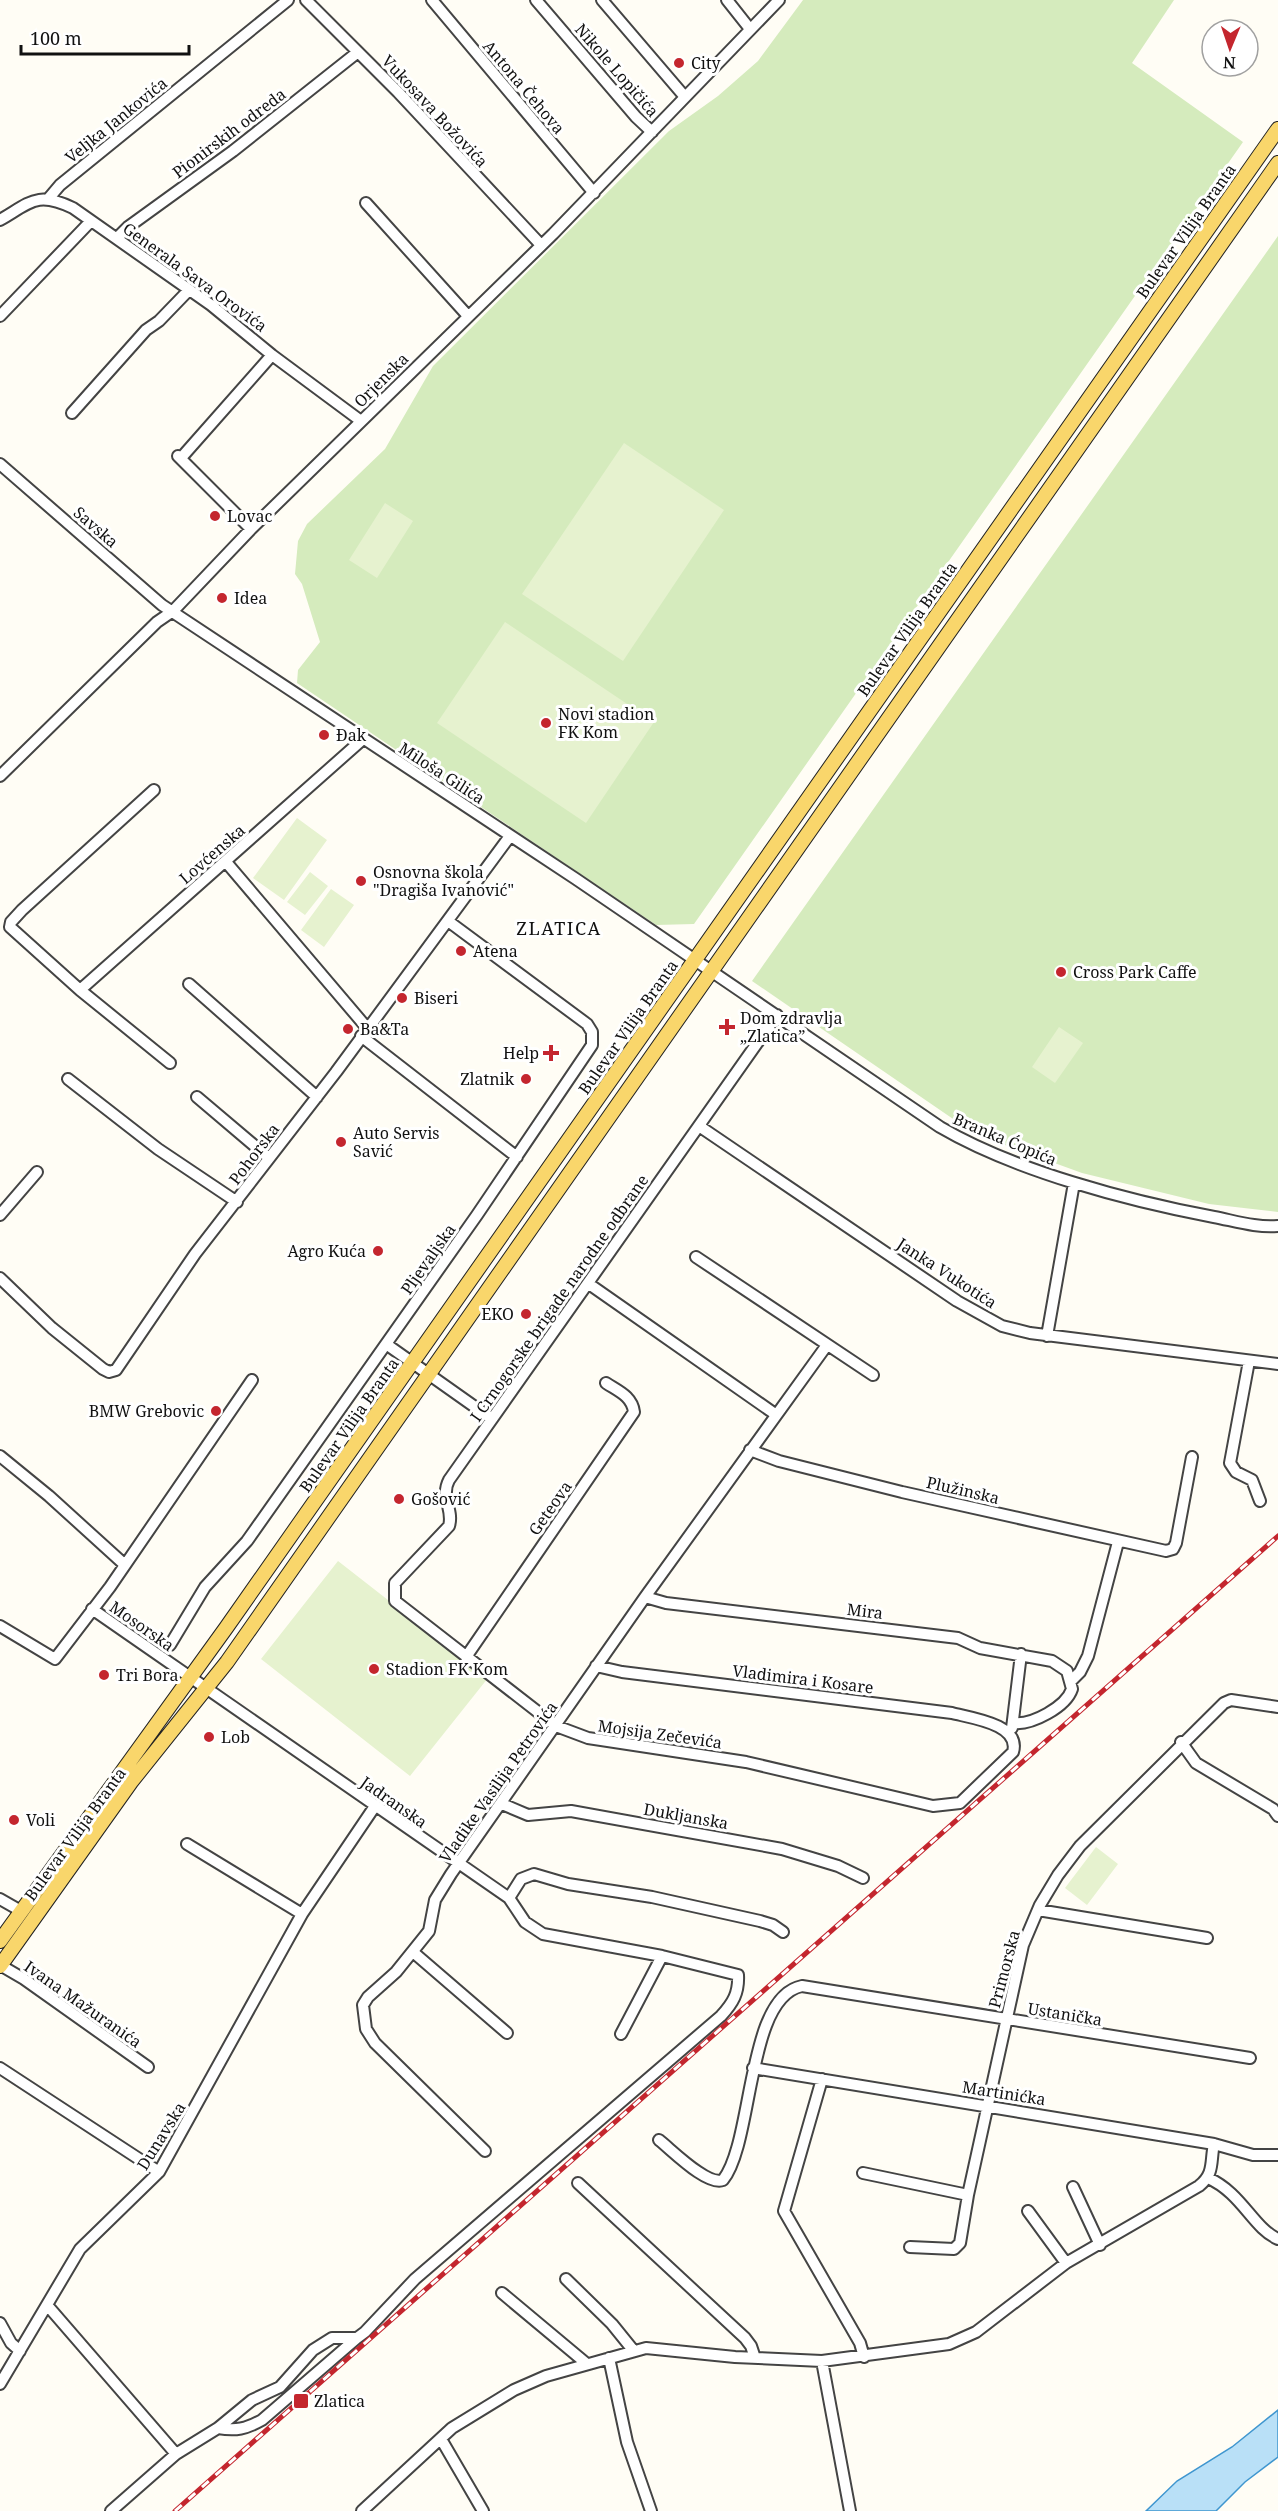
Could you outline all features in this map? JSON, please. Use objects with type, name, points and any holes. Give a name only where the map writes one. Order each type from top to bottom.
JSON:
[{"type":"main road","name":"Bulevar Vilija Branta","points":[[0,1941],[190,1678],[1278,129]]},
{"type":"main road","name":"Bulevar Vilija Branta","points":[[0,1965],[131,1782],[206,1689],[1278,164]]},
{"type":"street","name":"Veljka Jankovića","points":[[50,198],[60,185],[288,0]]},
{"type":"street","name":"Vukosava Božovića","points":[[306,0],[541,245]]},
{"type":"street","name":"Antona Čehova","points":[[432,0],[594,193]]},
{"type":"street","name":"Nikole Lopičića","points":[[536,0],[652,132]]},
{"type":"street","points":[[602,0],[685,97]]},
{"type":"street","points":[[727,0],[750,29]]},
{"type":"street","name":"Orjenska","points":[[3,769],[157,622],[173,611],[251,529],[594,193],[779,0]]},
{"type":"street","name":"Pionirskih odreda","points":[[117,238],[128,227],[233,151],[358,52]]},
{"type":"street","points":[[0,220],[36,200],[50,198]]},
{"type":"street","name":"Generala Sava Orovića","points":[[50,198],[73,208],[117,238],[255,339],[272,356],[361,421]]},
{"type":"street","points":[[366,203],[468,316]]},
{"type":"street","points":[[0,316],[91,221]]},
{"type":"street","points":[[72,413],[146,330],[159,321],[188,291]]},
{"type":"street","points":[[251,529],[180,457],[272,356]]},
{"type":"street","name":"Savska","points":[[0,464],[162,605],[173,611]]},
{"type":"street","name":"Miloša Gilića","points":[[173,611],[695,960]]},
{"type":"street","name":"Lovćenska","points":[[80,990],[363,739]]},
{"type":"street","points":[[154,790],[11,922],[13,931],[80,990],[170,1063]]},
{"type":"street","name":"Pohorska","points":[[0,1278],[103,1370],[113,1371],[118,1368],[195,1254],[317,1097],[510,836]]},
{"type":"street","points":[[226,862],[364,1032],[517,1157]]},
{"type":"street","name":"Pljevaljska","points":[[170,1645],[205,1587],[247,1541],[387,1344],[588,1052],[593,1038],[587,1024],[448,921]]},
{"type":"street","name":"Branka Ćopića","points":[[695,960],[963,1141],[1074,1183],[1191,1213],[1256,1225],[1278,1226]]},
{"type":"street","points":[[189,984],[317,1097]]},
{"type":"street","name":"I Crnogorske brigade narodne odbrane","points":[[395,1601],[395,1583],[449,1526],[451,1518],[445,1493],[446,1485],[777,1015]]},
{"type":"street","points":[[68,1078],[158,1149],[237,1202]]},
{"type":"street","points":[[197,1097],[269,1158]]},
{"type":"street","name":"Janka Vukotića","points":[[699,1126],[957,1301],[1002,1326],[1047,1336],[1278,1365]]},
{"type":"street","points":[[0,1215],[37,1172]]},
{"type":"street","points":[[1047,1336],[1074,1183]]},
{"type":"street","points":[[696,1257],[873,1375]]},
{"type":"street","points":[[589,1284],[776,1414]]},
{"type":"street","points":[[387,1344],[492,1419]]},
{"type":"street","name":"Vladike Vasilija Petrovića","points":[[485,2151],[391,2061],[366,2029],[362,2011],[365,2001],[413,1952],[429,1931],[435,1900],[458,1865],[645,1597],[828,1345]]},
{"type":"street","points":[[1249,1361],[1230,1462],[1236,1472],[1252,1480],[1260,1501]]},
{"type":"street","points":[[92,1609],[125,1565],[252,1380]]},
{"type":"street","name":"Geteova","points":[[466,1656],[634,1412],[633,1403],[606,1383]]},
{"type":"street","name":"Plužinska","points":[[750,1450],[812,1469],[1118,1542],[1172,1551],[1176,1543],[1192,1457]]},
{"type":"street","points":[[0,1456],[49,1496],[125,1565]]},
{"type":"street","points":[[1010,1729],[1062,1703],[1070,1694],[1071,1681],[1080,1672],[1088,1656],[1118,1542]]},
{"type":"street","name":"Mira","points":[[645,1597],[666,1603],[949,1636],[967,1640],[980,1648],[1052,1661],[1066,1671],[1071,1681]]},
{"type":"street","name":"Mojsija Zečevića","points":[[395,1601],[556,1726],[588,1738],[736,1761],[925,1805],[944,1806],[960,1803],[1013,1752],[1015,1743],[1010,1729]]},
{"type":"street","name":"Mosorska","points":[[0,1626],[55,1659],[92,1609],[206,1689]]},
{"type":"street","points":[[1010,1729],[1021,1654]]},
{"type":"street","name":"Vladimira i Kosare","points":[[596,1666],[622,1672],[929,1709],[1010,1729]]},
{"type":"street","name":"Jadranska","points":[[206,1689],[508,1898],[525,1922],[543,1934],[662,1956],[738,1975],[737,1994],[721,2016],[415,2278],[357,2338]]},
{"type":"street","name":"Primorska","points":[[910,2247],[957,2248],[960,2243],[968,2195],[1023,1945],[1038,1910],[1058,1875],[1080,1846],[1181,1742],[1227,1701],[1278,1707]]},
{"type":"street","points":[[1181,1742],[1196,1763],[1227,1784],[1266,1805],[1278,1816]]},
{"type":"street","name":"Dukljanska","points":[[502,1804],[528,1815],[571,1811],[773,1847],[838,1866],[862,1878]]},
{"type":"street","name":"Dunavska","points":[[0,2384],[80,2249],[159,2172],[302,1914],[375,1806]]},
{"type":"street","points":[[187,1844],[302,1914]]},
{"type":"street","points":[[508,1898],[521,1879],[534,1874],[567,1884],[652,1897],[760,1921],[773,1925],[783,1932]]},
{"type":"street","points":[[0,1899],[21,1911]]},
{"type":"street","points":[[1038,1910],[1207,1938]]},
{"type":"street","points":[[413,1952],[507,2033]]},
{"type":"street","points":[[621,2034],[662,1956]]},
{"type":"street","name":"Ivana Mažuranića","points":[[0,1965],[24,1979],[148,2067]]},
{"type":"street","name":"Ustanička","points":[[753,2068],[767,2021],[788,1991],[805,1986],[1250,2058]]},
{"type":"street","points":[[0,2068],[159,2172]]},
{"type":"street","points":[[659,2140],[706,2178],[716,2182],[723,2180],[739,2142],[753,2068]]},
{"type":"street","name":"Martinićka","points":[[753,2068],[989,2105],[1214,2144],[1253,2155],[1278,2155]]},
{"type":"street","points":[[822,2079],[784,2211],[860,2343],[864,2357]]},
{"type":"street","points":[[362,2511],[373,2506],[452,2427],[514,2391],[546,2376],[633,2350],[654,2347],[755,2358],[822,2361],[936,2347],[967,2337],[1066,2264],[1208,2178],[1212,2168],[1214,2144]]},
{"type":"street","points":[[863,2173],[968,2195]]},
{"type":"street","points":[[1208,2178],[1236,2195],[1270,2234],[1278,2239]]},
{"type":"street","points":[[578,2184],[745,2338],[755,2358]]},
{"type":"street","points":[[1073,2187],[1100,2245]]},
{"type":"street","points":[[1028,2211],[1066,2264]]},
{"type":"street","points":[[566,2279],[618,2330],[633,2350]]},
{"type":"street","points":[[502,2293],[587,2364]]},
{"type":"street","points":[[47,2305],[176,2454]]},
{"type":"street","points":[[0,2323],[11,2343],[20,2351]]},
{"type":"street","points":[[111,2511],[176,2454],[218,2428],[252,2400],[280,2387],[313,2350],[332,2338],[357,2338]]},
{"type":"street","points":[[218,2428],[235,2430],[249,2427],[262,2420],[357,2338]]},
{"type":"street","points":[[609,2358],[627,2442],[651,2511]]},
{"type":"street","points":[[822,2361],[850,2511]]},
{"type":"street","points":[[441,2439],[483,2511]]},
{"type":"green space","points":[[803,0],[1174,0],[1132,63],[1243,142],[694,924],[656,925],[297,683],[298,670],[320,642],[302,584],[295,574],[298,541],[307,524],[385,449],[433,366],[669,131],[718,96],[758,61]]},
{"type":"green space","points":[[1278,236],[1278,1212],[1209,1204],[1082,1173],[975,1134],[752,981]]},
{"type":"green space","points":[[624,443],[724,510],[623,661],[522,594]]},
{"type":"green space","points":[[385,503],[413,521],[377,578],[349,560]]},
{"type":"green space","name":"Novi stadion FK Kom","points":[[505,622],[654,722],[586,823],[437,723]]},
{"type":"green space","points":[[297,818],[327,840],[284,900],[253,878]]},
{"type":"green space","points":[[310,872],[328,886],[305,915],[287,902]]},
{"type":"green space","points":[[331,889],[354,905],[324,947],[301,930]]},
{"type":"green space","points":[[1059,1027],[1083,1043],[1055,1083],[1032,1067]]},
{"type":"green space","name":"Stadion FK Kom","points":[[338,1561],[488,1678],[410,1776],[261,1659]]},
{"type":"green space","points":[[1096,1847],[1118,1864],[1087,1905],[1065,1888]]},
{"type":"water","points":[[1278,2410],[1278,2457],[1245,2482],[1216,2511],[1146,2511],[1177,2481],[1232,2447]]},
{"type":"railway","points":[[175,2511],[1278,1536]]},
{"type":"place","name":"City","points":[[679,63]]},
{"type":"place","name":"Lovac","points":[[215,516]]},
{"type":"place","name":"Idea","points":[[222,598]]},
{"type":"place","name":"Novi stadion FK Kom","points":[[546,723]]},
{"type":"place","name":"Đak","points":[[324,735]]},
{"type":"place","name":"Osnovna škola \"Dragiša Ivanović\"","points":[[361,881]]},
{"type":"place","name":"Atena","points":[[461,951]]},
{"type":"place","name":"Cross Park Caffe","points":[[1061,972]]},
{"type":"place","name":"Biseri","points":[[402,998]]},
{"type":"place","name":"Dom zdravlja „Zlatica”","points":[[727,1027]]},
{"type":"place","name":"Ba&Ta","points":[[348,1029]]},
{"type":"place","name":"Help","points":[[551,1053]]},
{"type":"place","name":"Zlatnik","points":[[526,1079]]},
{"type":"place","name":"Auto Servis Savić","points":[[341,1142]]},
{"type":"place","name":"Agro Kuća","points":[[378,1251]]},
{"type":"place","name":"EKO","points":[[526,1314]]},
{"type":"place","name":"BMW Grebovic","points":[[216,1411]]},
{"type":"place","name":"Gošović","points":[[399,1499]]},
{"type":"place","name":"Stadion FK Kom","points":[[374,1669]]},
{"type":"place","name":"Tri Bora","points":[[104,1675]]},
{"type":"place","name":"Lob","points":[[209,1737]]},
{"type":"place","name":"Voli","points":[[14,1820]]},
{"type":"place","name":"Zlatica","points":[[301,2401]]},
{"type":"district","name":"ZLATICA","points":[[559,928]]}]
